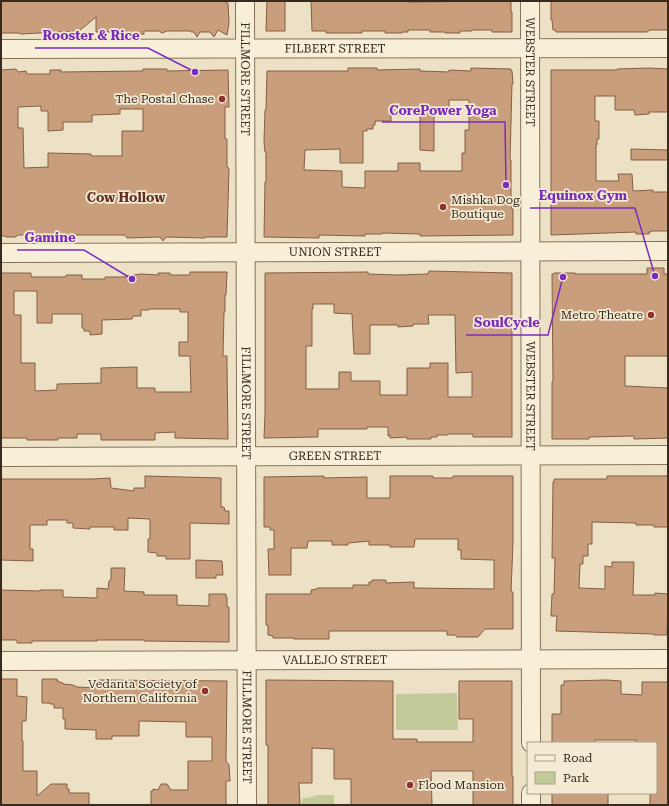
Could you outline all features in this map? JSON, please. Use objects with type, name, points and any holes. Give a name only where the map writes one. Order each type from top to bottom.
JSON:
[{"type":"street","name":"FILLMORE STREET","points":[[245,1],[247,805]]},
{"type":"street","name":"WEBSTER STREET","points":[[530,1],[531,742]]},
{"type":"street","name":"FILBERT STREET","points":[[1,49],[668,48]]},
{"type":"street","name":"UNION STREET","points":[[1,253],[668,252]]},
{"type":"street","name":"GREEN STREET","points":[[1,457],[668,455]]},
{"type":"street","name":"VALLEJO STREET","points":[[1,661],[668,659]]},
{"type":"street","points":[[531,794],[532,805]]},
{"type":"green space","points":[[457,693],[458,730],[396,730],[396,694]]},
{"type":"green space","points":[[317,795],[334,795],[334,805],[301,805],[303,798]]},
{"type":"building","points":[[1,1],[226,1],[226,3],[228,3],[229,23],[227,35],[218,30],[214,37],[210,32],[200,32],[197,37],[194,32],[191,31],[167,31],[162,33],[159,31],[144,31],[144,34],[128,34],[128,32],[96,32],[96,17],[79,31],[20,34],[1,33]]},
{"type":"building","points":[[267,1],[285,1],[285,31],[266,31]]},
{"type":"building","points":[[311,1],[511,1],[512,32],[472,30],[460,31],[460,33],[445,33],[430,32],[430,30],[408,30],[408,32],[402,33],[362,31],[362,33],[326,33],[326,31],[312,31]]},
{"type":"building","points":[[551,1],[668,1],[668,30],[650,30],[647,32],[556,32],[553,30],[551,20]]},
{"type":"building","points":[[348,68],[377,68],[377,70],[420,69],[420,71],[449,72],[449,70],[471,71],[471,68],[511,69],[513,84],[510,160],[513,235],[420,236],[420,234],[382,233],[365,234],[365,236],[319,235],[319,238],[264,237],[266,152],[264,142],[267,71],[348,71]],"holes":[[[449,100],[469,100],[469,130],[465,130],[465,153],[462,153],[462,171],[420,171],[420,163],[398,163],[398,171],[365,171],[365,188],[342,187],[342,171],[304,170],[305,150],[340,149],[340,163],[363,163],[363,131],[373,129],[375,121],[391,121],[391,115],[420,115],[420,150],[434,151],[434,111],[449,111]]]},
{"type":"building","points":[[650,68],[668,69],[668,112],[649,112],[649,114],[635,115],[634,110],[615,110],[615,96],[595,96],[595,121],[599,121],[599,139],[597,139],[596,145],[596,181],[619,181],[618,174],[632,174],[633,191],[653,190],[653,192],[668,192],[668,231],[651,231],[649,234],[636,234],[636,232],[551,235],[551,70],[617,70]]},
{"type":"building","points":[[16,69],[18,72],[26,71],[27,74],[50,74],[50,70],[61,70],[61,72],[143,71],[143,69],[167,69],[167,71],[228,70],[229,107],[225,107],[225,139],[227,139],[227,167],[229,168],[227,237],[166,237],[163,241],[160,237],[127,238],[125,235],[1,236],[1,70]],"holes":[[[41,106],[41,111],[48,111],[48,131],[63,130],[63,122],[92,122],[92,115],[120,114],[120,109],[143,109],[143,131],[122,131],[122,156],[91,156],[91,154],[48,153],[48,167],[24,168],[23,128],[18,128],[18,107]]]},
{"type":"building","points":[[631,149],[668,150],[668,160],[631,160]]},
{"type":"building","points":[[647,268],[664,268],[664,274],[668,274],[668,356],[625,356],[625,386],[668,388],[668,438],[634,439],[634,436],[589,437],[589,439],[552,439],[552,274],[647,274]]},
{"type":"building","points":[[429,271],[512,273],[512,437],[473,437],[473,434],[448,434],[437,435],[437,437],[431,437],[431,439],[407,439],[407,437],[390,438],[390,435],[388,436],[388,427],[367,427],[367,429],[318,429],[318,437],[264,438],[265,273],[368,272],[368,274],[398,275],[428,274]],"holes":[[[313,304],[334,304],[334,313],[352,314],[354,354],[370,354],[370,325],[398,325],[398,327],[413,326],[413,324],[429,324],[428,315],[455,315],[456,373],[472,372],[472,397],[448,397],[448,363],[430,363],[430,368],[407,368],[407,395],[380,395],[380,381],[351,381],[351,372],[339,372],[339,389],[306,389],[306,346],[312,346]]]},
{"type":"building","points":[[190,272],[227,272],[223,356],[227,356],[228,439],[175,438],[175,432],[155,433],[155,440],[101,440],[101,434],[77,434],[77,438],[58,438],[58,440],[1,438],[1,273],[31,273],[31,277],[66,277],[66,275],[82,275],[82,279],[105,279],[105,277],[126,277],[141,274],[159,275],[158,273],[170,273],[170,275],[190,275]],"holes":[[[14,291],[37,291],[37,323],[52,323],[52,314],[82,314],[82,328],[84,328],[84,331],[90,331],[90,335],[102,334],[102,320],[132,319],[133,316],[141,316],[141,310],[180,309],[180,312],[188,312],[188,342],[179,342],[179,356],[190,356],[191,392],[155,392],[155,388],[137,388],[137,367],[101,368],[101,383],[57,384],[57,390],[35,391],[35,363],[21,363],[21,315],[14,315]]]},
{"type":"building","points":[[145,476],[221,478],[221,507],[224,507],[225,511],[229,511],[229,524],[190,523],[190,559],[166,559],[166,556],[157,556],[157,553],[148,552],[148,539],[150,539],[150,519],[128,518],[128,530],[114,530],[114,527],[90,527],[90,529],[73,528],[73,523],[67,523],[67,520],[47,520],[47,525],[30,525],[30,549],[33,549],[33,561],[1,560],[1,479],[110,478],[111,488],[134,491],[134,488],[145,488]]},
{"type":"building","points":[[324,476],[324,478],[367,477],[367,498],[390,498],[390,476],[433,476],[433,478],[453,478],[453,476],[513,476],[511,592],[513,592],[513,629],[485,629],[478,637],[457,637],[455,635],[447,635],[447,631],[329,631],[329,639],[273,638],[273,636],[268,635],[268,625],[266,625],[266,594],[311,594],[311,590],[317,588],[353,588],[353,585],[369,585],[369,582],[372,582],[372,580],[386,580],[386,583],[414,582],[414,588],[494,589],[494,560],[461,559],[461,550],[458,550],[458,539],[415,539],[414,547],[369,545],[369,541],[348,543],[348,545],[332,545],[332,541],[308,541],[307,548],[291,548],[291,575],[269,575],[268,549],[274,549],[274,530],[270,530],[270,527],[264,527],[264,477]]},
{"type":"building","points":[[607,476],[668,476],[668,527],[636,525],[636,523],[592,522],[592,544],[588,544],[588,556],[583,556],[583,564],[580,564],[579,588],[605,589],[605,566],[612,567],[612,562],[634,562],[633,595],[655,595],[655,593],[668,594],[667,635],[556,631],[557,616],[551,616],[552,594],[554,594],[555,558],[552,558],[553,482],[554,479],[607,479]]},
{"type":"building","points":[[196,560],[222,561],[223,575],[216,575],[216,578],[196,578]]},
{"type":"building","points":[[111,568],[125,568],[124,591],[144,592],[144,595],[177,595],[177,605],[209,606],[209,594],[226,594],[227,607],[229,607],[229,642],[97,640],[32,641],[32,643],[17,643],[17,640],[1,640],[1,590],[63,590],[63,597],[97,598],[97,588],[108,589],[109,581],[111,580]]},
{"type":"building","points":[[2,679],[17,679],[17,696],[27,697],[26,721],[22,721],[23,771],[37,771],[37,796],[51,784],[67,784],[69,793],[89,793],[89,805],[1,805]]},
{"type":"building","points":[[42,679],[57,679],[57,681],[63,684],[77,687],[99,688],[99,680],[227,681],[226,761],[229,765],[230,781],[226,781],[226,805],[151,805],[151,791],[153,791],[153,789],[158,790],[161,784],[167,784],[171,790],[188,790],[188,761],[212,761],[212,737],[186,737],[186,722],[139,721],[139,736],[112,736],[112,739],[96,739],[96,730],[65,729],[63,708],[54,708],[54,704],[42,703]]},
{"type":"building","points":[[266,680],[393,681],[393,739],[417,739],[417,742],[473,742],[473,719],[459,719],[459,681],[512,681],[513,805],[473,805],[473,771],[431,771],[432,805],[351,805],[351,779],[334,779],[334,749],[312,748],[312,783],[299,783],[300,805],[268,805]]},
{"type":"building","points":[[564,681],[621,681],[621,694],[642,695],[642,682],[668,682],[668,805],[650,805],[650,794],[657,794],[657,742],[636,742],[636,740],[595,740],[595,742],[552,742],[552,714],[561,714],[561,685],[564,685]]},
{"type":"building","points":[[552,794],[608,794],[608,805],[552,805]]},
{"type":"place","name":"Rooster & Rice","points":[[195,72]]},
{"type":"place","name":"The Postal Chase","points":[[222,99]]},
{"type":"place","name":"CorePower Yoga","points":[[506,185]]},
{"type":"place","name":"Mishka Dog Boutique","points":[[443,207]]},
{"type":"place","name":"Equinox Gym","points":[[655,276]]},
{"type":"place","name":"SoulCycle","points":[[563,277]]},
{"type":"place","name":"Gamine","points":[[132,279]]},
{"type":"place","name":"Metro Theatre","points":[[651,315]]},
{"type":"place","name":"Vedanta Society of Northern California","points":[[205,691]]},
{"type":"place","name":"Flood Mansion","points":[[410,785]]},
{"type":"district","name":"Cow Hollow","points":[[126,197]]}]
